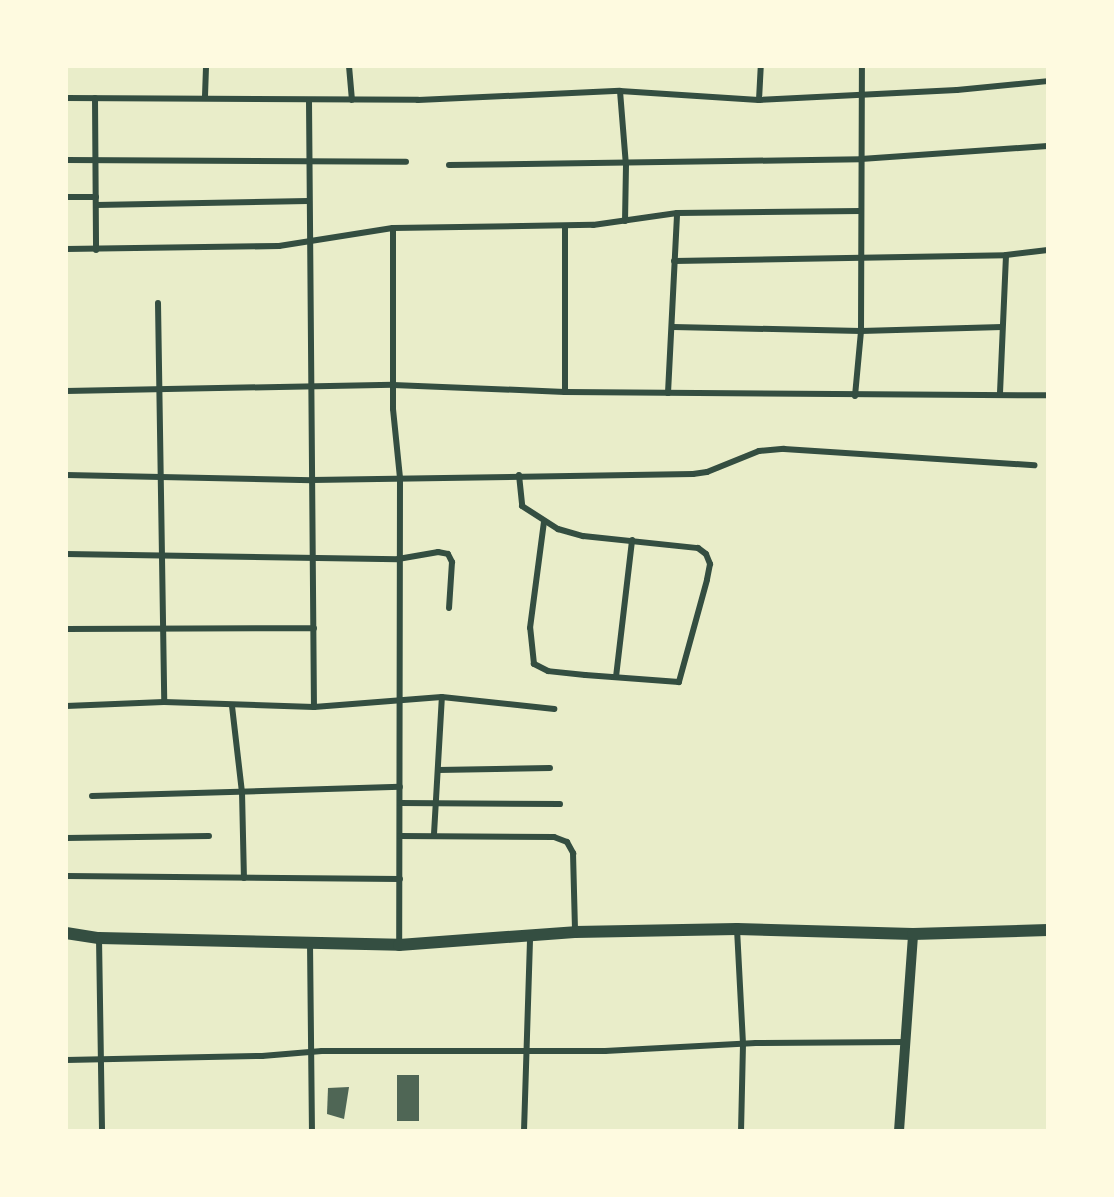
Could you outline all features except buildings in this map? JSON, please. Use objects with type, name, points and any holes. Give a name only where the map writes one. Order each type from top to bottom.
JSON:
[{"type":"main road","points":[[66,933],[99,938],[399,945],[575,932],[737,929],[913,934],[1048,930]]},
{"type":"street","points":[[205,96],[206,66]]},
{"type":"street","points":[[349,66],[352,100]]},
{"type":"street","points":[[759,100],[762,66]]},
{"type":"street","points":[[855,396],[861,331],[862,66]]},
{"type":"street","points":[[66,98],[205,96],[352,100],[620,91],[759,100],[1048,81]]},
{"type":"street","points":[[620,91],[626,165],[625,221]]},
{"type":"street","points":[[95,98],[96,250]]},
{"type":"street","points":[[309,100],[306,159],[311,243],[314,706]]},
{"type":"street","points":[[449,165],[626,165],[861,159],[1048,146]]},
{"type":"street","points":[[66,159],[95,161],[306,159],[406,162]]},
{"type":"street","points":[[66,197],[96,197]]},
{"type":"street","points":[[96,205],[308,201]]},
{"type":"street","points":[[66,249],[311,243],[393,228],[565,226],[625,221],[677,213],[861,211]]},
{"type":"street","points":[[668,393],[677,213]]},
{"type":"street","points":[[565,226],[565,392]]},
{"type":"street","points":[[393,228],[393,385],[400,478],[398,559],[399,945]]},
{"type":"street","points":[[674,261],[1006,255],[1048,250]]},
{"type":"street","points":[[1000,393],[1006,255]]},
{"type":"street","points":[[158,303],[164,702]]},
{"type":"street","points":[[673,327],[861,331],[1002,327]]},
{"type":"street","points":[[66,391],[393,385],[565,392],[855,396],[1000,393],[1048,395]]},
{"type":"street","points":[[66,475],[312,480],[693,474],[707,472],[759,451],[784,450],[1034,465]]},
{"type":"street","points":[[519,475],[522,507],[544,522],[584,536],[698,548],[710,564],[687,666],[679,682],[548,671],[534,664],[530,628],[544,522]]},
{"type":"street","points":[[616,677],[632,540]]},
{"type":"street","points":[[66,554],[398,559],[448,554],[452,562],[449,609]]},
{"type":"street","points":[[66,629],[314,628]]},
{"type":"street","points":[[434,834],[442,697]]},
{"type":"street","points":[[66,706],[164,702],[232,706],[314,706],[442,697],[554,709]]},
{"type":"street","points":[[232,706],[242,792],[244,878]]},
{"type":"street","points":[[438,770],[550,768]]},
{"type":"street","points":[[92,796],[400,787]]},
{"type":"street","points":[[400,803],[560,804]]},
{"type":"street","points":[[400,836],[434,834],[554,837],[567,842],[573,853],[575,932]]},
{"type":"street","points":[[66,838],[209,836]]},
{"type":"street","points":[[66,876],[400,879]]},
{"type":"street","points":[[737,929],[742,1044],[741,1131]]},
{"type":"street","points":[[899,1131],[913,934]]},
{"type":"street","points":[[524,1131],[524,1051],[530,935]]},
{"type":"street","points":[[99,938],[102,1131]]},
{"type":"street","points":[[310,943],[313,1052],[312,1131]]},
{"type":"street","points":[[66,1060],[313,1052],[524,1051],[742,1044],[905,1042]]}]
